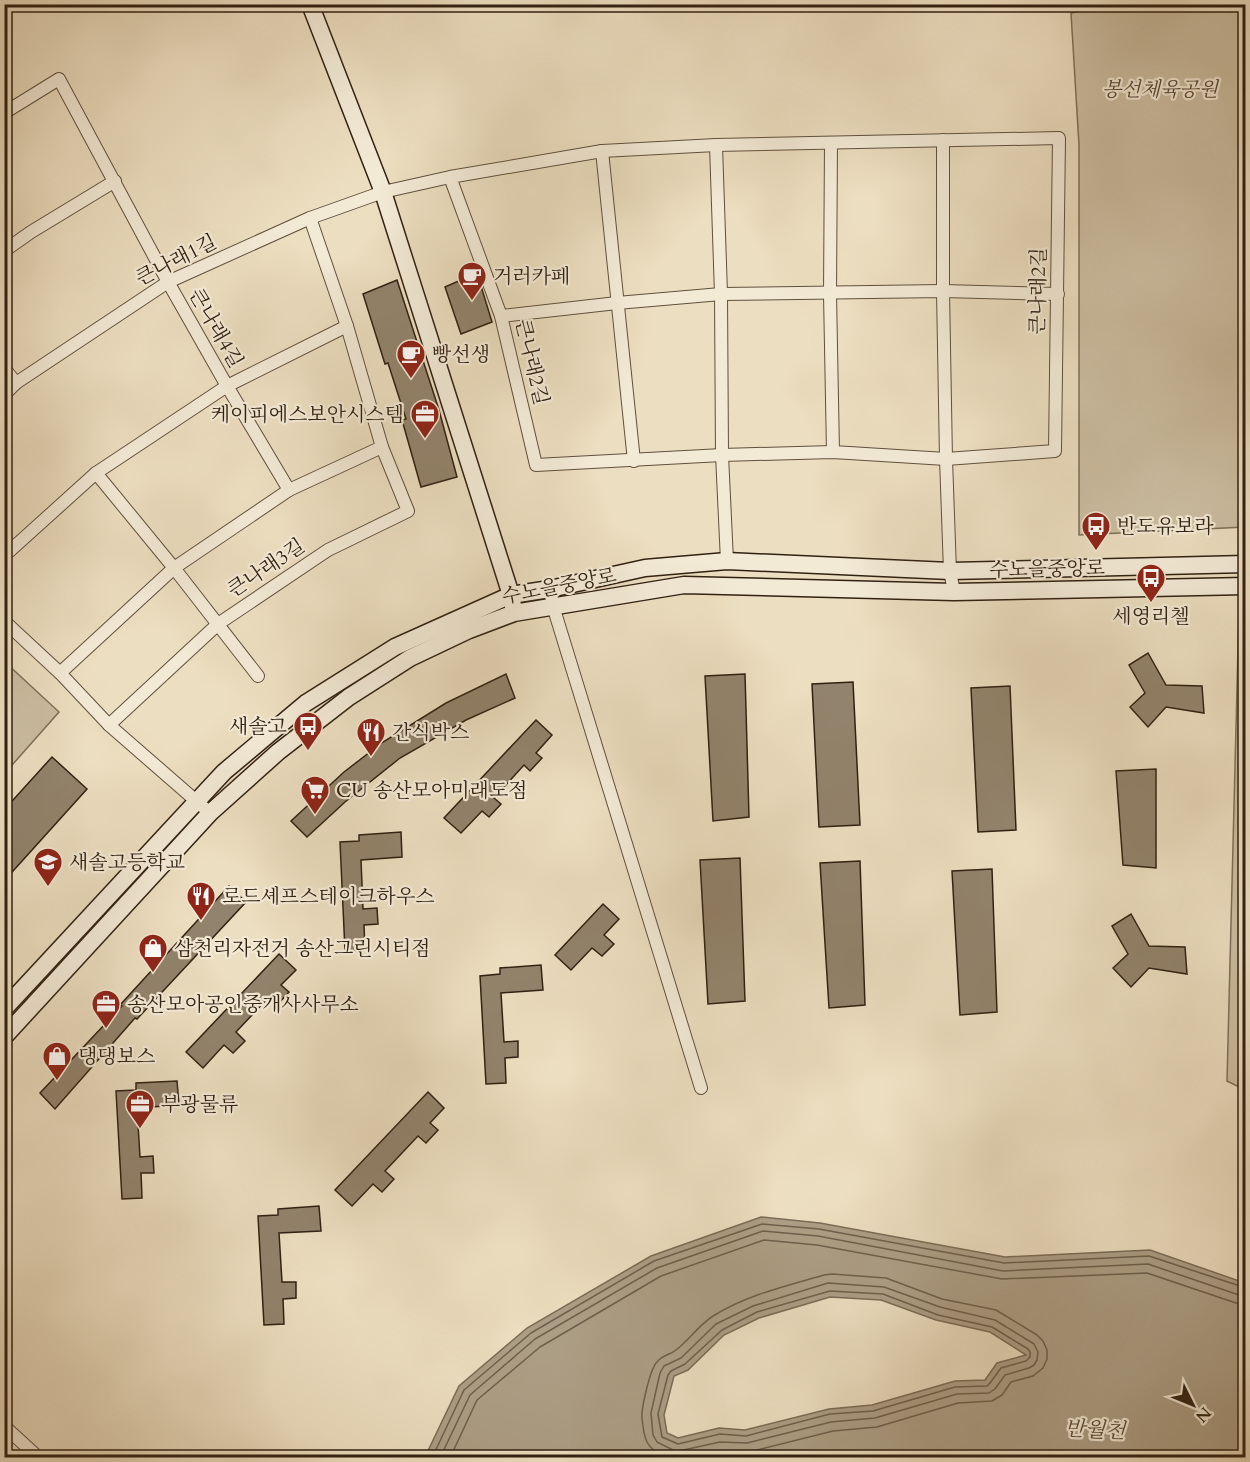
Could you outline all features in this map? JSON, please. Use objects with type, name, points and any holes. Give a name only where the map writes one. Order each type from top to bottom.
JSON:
[{"type":"main road","points":[[310,4],[383,192],[511,595],[514,613]]},
{"type":"main road","name":"수노을중앙로","points":[[4,1009],[224,772],[306,703],[395,646],[511,595],[550,589],[645,568],[727,561],[950,571],[1245,564]]},
{"type":"main road","name":"수노을중앙로","points":[[4,1037],[210,813],[278,752],[349,697],[410,658],[469,630],[514,613],[684,585],[954,592],[1245,586]]},
{"type":"street","name":"큰나래4길","points":[[4,113],[59,79],[168,282],[289,490]]},
{"type":"street","name":"큰나래2길","points":[[383,192],[450,177],[602,151],[716,145],[1059,138],[1056,452],[946,459],[833,452],[722,455],[536,465],[501,316],[450,177]]},
{"type":"street","points":[[943,140],[946,459],[950,571],[954,592]]},
{"type":"street","points":[[831,143],[830,294],[833,452]]},
{"type":"street","points":[[716,145],[721,294],[722,455],[727,561]]},
{"type":"street","points":[[602,151],[634,461]]},
{"type":"street","points":[[4,251],[115,181]]},
{"type":"street","name":"큰나래1길","points":[[4,394],[16,383],[168,282],[310,218],[383,192]]},
{"type":"street","name":"큰나래3길","points":[[109,725],[218,624],[328,550],[408,511],[382,447],[347,326],[310,218]]},
{"type":"street","points":[[501,316],[721,294],[943,291],[1058,294]]},
{"type":"street","points":[[4,556],[96,473],[227,386],[347,326]]},
{"type":"street","points":[[4,368],[16,383]]},
{"type":"street","points":[[60,673],[174,568],[289,490],[382,447]]},
{"type":"street","points":[[96,473],[258,676]]},
{"type":"street","points":[[550,589],[553,606],[701,1088]]},
{"type":"street","points":[[4,621],[60,673],[109,725],[210,813]]},
{"type":"street","points":[[4,1426],[39,1458]]},
{"type":"green space","name":"봉선체육공원","points":[[1112,5],[1245,5],[1245,527],[1079,535],[1079,145],[1071,13]]},
{"type":"green space","points":[[1239,609],[1246,610],[1245,1090],[1227,1081]]},
{"type":"green space","points":[[5,662],[59,712],[5,773]]},
{"type":"water","name":"반월천","points":[[761,1217],[820,1223],[1005,1257],[1150,1250],[1245,1283],[1245,1457],[425,1457],[459,1386],[527,1328],[651,1256]],"holes":[[[830,1297],[881,1300],[936,1320],[990,1332],[1026,1355],[997,1363],[985,1380],[955,1381],[872,1405],[829,1409],[745,1430],[719,1428],[678,1438],[667,1433],[664,1415],[674,1376],[688,1370],[724,1335],[759,1318]]]},
{"type":"building","points":[[477,273],[492,322],[461,334],[445,287]]},
{"type":"building","points":[[397,280],[439,410],[457,477],[421,487],[402,420],[406,419],[388,363],[385,364],[363,294]]},
{"type":"building","points":[[1148,653],[1166,685],[1202,686],[1204,713],[1166,707],[1148,727],[1130,707],[1145,693],[1129,665]]},
{"type":"building","points":[[506,674],[515,698],[466,720],[400,758],[345,802],[307,837],[291,821],[344,772],[383,742],[446,703]]},
{"type":"building","points":[[745,674],[749,817],[713,821],[705,676]]},
{"type":"building","points":[[853,682],[860,825],[819,827],[812,684]]},
{"type":"building","points":[[1010,686],[1016,830],[978,832],[971,688]]},
{"type":"building","points":[[536,720],[552,735],[536,753],[542,758],[530,771],[524,765],[494,798],[501,804],[489,817],[482,811],[461,833],[444,818]]},
{"type":"building","points":[[52,757],[87,789],[4,881],[4,810]]},
{"type":"building","points":[[1156,769],[1156,868],[1123,865],[1116,771]]},
{"type":"building","points":[[401,832],[402,857],[361,860],[363,909],[377,908],[378,924],[364,925],[365,950],[345,951],[340,842],[359,841],[359,835]]},
{"type":"building","points":[[740,858],[745,1001],[708,1004],[700,860]]},
{"type":"building","points":[[860,861],[865,1005],[829,1008],[820,863]]},
{"type":"building","points":[[992,869],[997,1012],[960,1015],[952,871]]},
{"type":"building","points":[[229,886],[246,902],[137,1019],[135,1018],[55,1109],[40,1093],[122,1006],[120,1005]]},
{"type":"building","points":[[603,904],[619,919],[604,935],[614,944],[602,956],[592,948],[571,970],[555,955]]},
{"type":"building","points":[[1131,914],[1149,946],[1185,947],[1187,974],[1149,968],[1131,987],[1113,968],[1128,954],[1112,926]]},
{"type":"building","points":[[279,954],[296,970],[281,985],[289,992],[277,1005],[269,997],[236,1032],[245,1041],[233,1053],[224,1045],[203,1068],[186,1052]]},
{"type":"building","points":[[541,965],[543,990],[501,993],[504,1042],[518,1041],[518,1057],[505,1058],[506,1083],[486,1084],[480,976],[500,974],[500,968]]},
{"type":"building","points":[[177,1081],[179,1105],[137,1108],[140,1157],[153,1156],[154,1173],[141,1173],[142,1198],[122,1199],[116,1091],[136,1090],[136,1083]]},
{"type":"building","points":[[428,1092],[444,1108],[430,1123],[438,1130],[426,1143],[418,1136],[385,1171],[394,1179],[382,1192],[373,1184],[352,1206],[335,1190]]},
{"type":"building","points":[[319,1206],[321,1231],[279,1233],[282,1282],[296,1282],[296,1298],[283,1299],[284,1324],[264,1325],[258,1216],[278,1215],[278,1209]]},
{"type":"place","name":"거러카페","points":[[472,302]]},
{"type":"place","name":"빵선생","points":[[411,380]]},
{"type":"place","name":"케이피에스보안시스템","points":[[425,440]]},
{"type":"place","name":"반도유보라","points":[[1096,552]]},
{"type":"place","name":"세영리첼","points":[[1151,604]]},
{"type":"place","name":"새솔고","points":[[308,752]]},
{"type":"place","name":"간식박스","points":[[371,758]]},
{"type":"place","name":"CU 송산모아미래도점","points":[[315,816]]},
{"type":"place","name":"새솔고등학교","points":[[48,888]]},
{"type":"place","name":"로드셰프스테이크하우스","points":[[201,922]]},
{"type":"place","name":"삼천리자전거 송산그린시티점","points":[[153,974]]},
{"type":"place","name":"송산모아공인중개사사무소","points":[[106,1030]]},
{"type":"place","name":"댕댕보스","points":[[57,1082]]},
{"type":"place","name":"부광물류","points":[[140,1130]]}]
